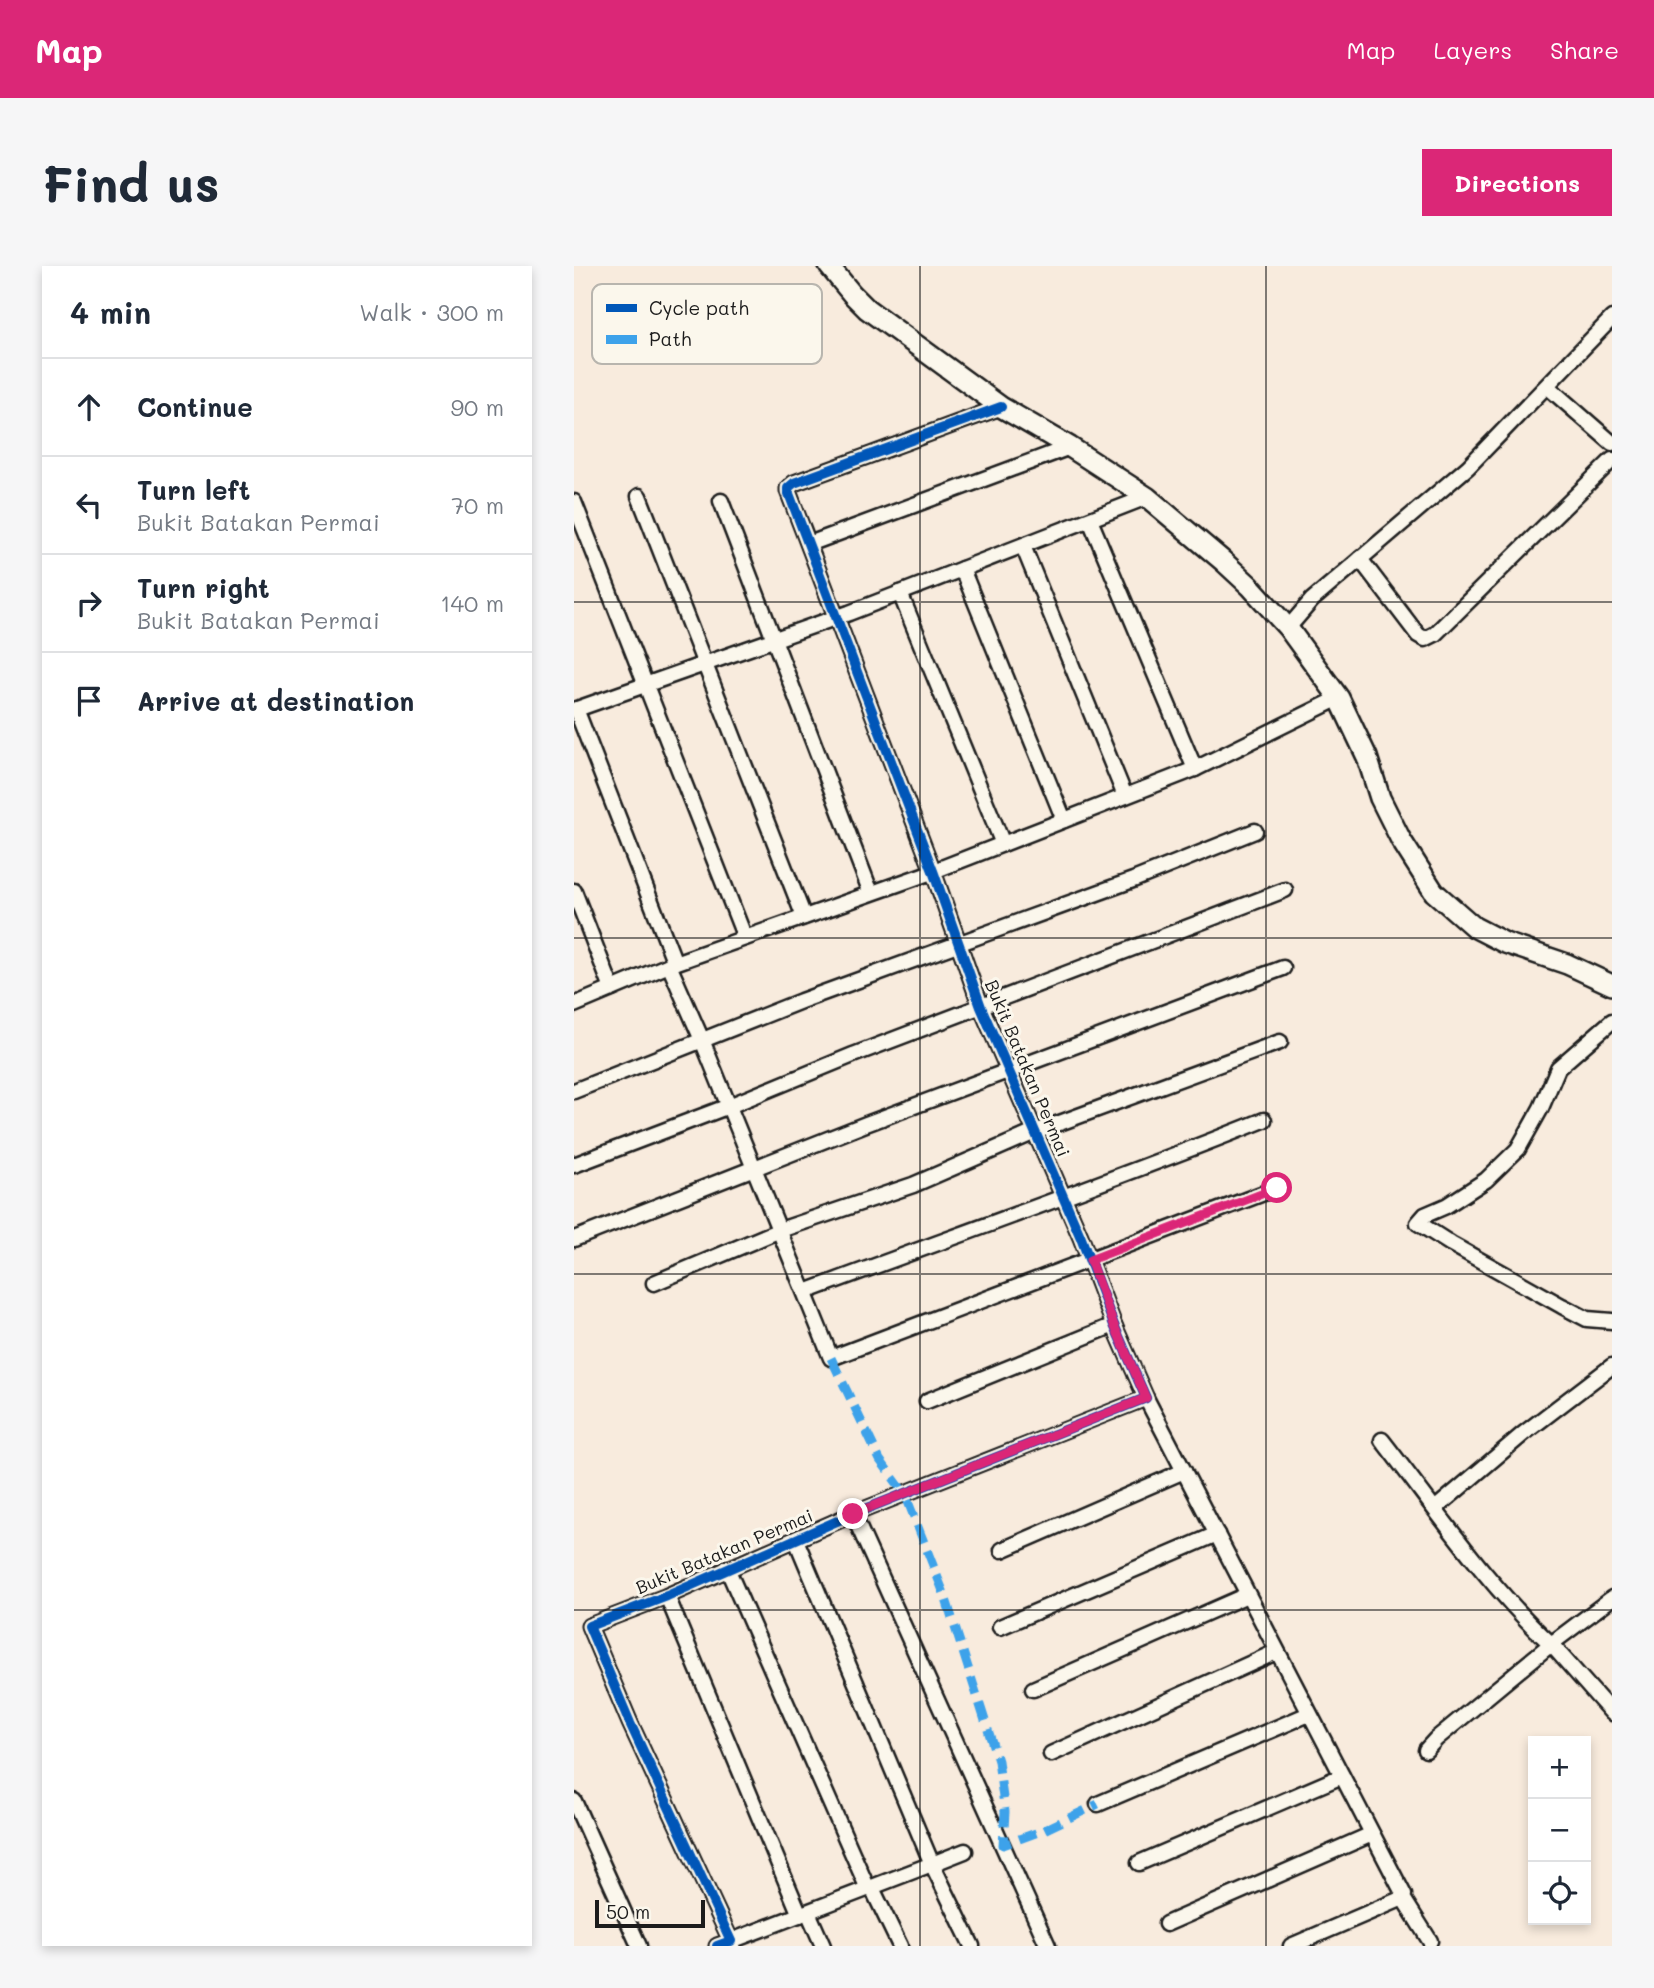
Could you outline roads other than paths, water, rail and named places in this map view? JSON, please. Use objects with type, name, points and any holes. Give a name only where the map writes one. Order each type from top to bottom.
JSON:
[{"type":"street","points":[[829,266],[867,309],[1001,407],[1070,447],[1147,497],[1232,569],[1288,628],[1339,698],[1367,757],[1380,798],[1395,829],[1434,892],[1474,928],[1504,943],[1567,964],[1612,985]]},
{"type":"street","points":[[1288,628],[1312,600],[1468,467],[1612,318]]},
{"type":"street","points":[[1548,387],[1612,443]]},
{"type":"street","name":"Bukit Batakan Permai","points":[[932,1864],[727,1944],[589,1626],[853,1514],[1146,1398],[981,1007],[933,871],[788,491],[794,483],[1001,407]]},
{"type":"street","points":[[809,544],[1070,447]]},
{"type":"street","points":[[1360,559],[1418,635],[1425,639],[1435,634],[1612,460]]},
{"type":"street","points":[[639,496],[804,917]]},
{"type":"street","points":[[1147,497],[837,617],[575,710],[753,1170],[831,1358],[1277,1188]]},
{"type":"street","points":[[721,501],[871,893]]},
{"type":"street","points":[[574,502],[745,938]]},
{"type":"street","points":[[1090,520],[1195,769]]},
{"type":"street","points":[[1023,546],[1125,796]]},
{"type":"street","points":[[962,569],[1064,820]]},
{"type":"street","points":[[900,593],[1003,844]]},
{"type":"street","points":[[574,1005],[672,964],[933,871],[1195,769],[1339,698]]},
{"type":"street","points":[[574,1091],[958,942],[1133,880],[1255,831]]},
{"type":"street","points":[[574,1165],[1285,890]]},
{"type":"street","points":[[574,891],[612,989]]},
{"type":"street","points":[[574,1239],[866,1124],[1283,968]]},
{"type":"street","points":[[1612,1021],[1558,1068],[1541,1108],[1518,1149],[1486,1180],[1446,1206],[1425,1215],[1418,1223],[1587,1319],[1612,1321]]},
{"type":"street","points":[[654,1283],[780,1230],[914,1185],[1035,1132],[1280,1042]]},
{"type":"street","points":[[805,1292],[1063,1196],[1119,1178],[1264,1121]]},
{"type":"street","points":[[927,1401],[1114,1325]]},
{"type":"street","points":[[1436,1508],[1523,1434],[1612,1366]]},
{"type":"street","points":[[1146,1398],[1404,1895],[1403,1898],[1430,1941]]},
{"type":"street","points":[[1382,1440],[1486,1574],[1612,1713]]},
{"type":"street","points":[[1002,1550],[1184,1471]]},
{"type":"street","points":[[853,1514],[1048,1946]]},
{"type":"street","points":[[1000,1628],[1217,1534]]},
{"type":"street","name":"Bukit Batakan Permai","points":[[796,1539],[932,1864],[972,1946]]},
{"type":"street","name":"Bukit Batakan Permai","points":[[727,1568],[870,1889],[900,1946]]},
{"type":"street","name":"Bukit Batakan Permai","points":[[667,1595],[804,1914],[823,1946]]},
{"type":"street","points":[[1033,1689],[1247,1595]]},
{"type":"street","points":[[1426,1750],[1551,1643],[1612,1598]]},
{"type":"street","points":[[1051,1754],[1276,1652]]},
{"type":"street","points":[[1098,1804],[1309,1714]]},
{"type":"street","points":[[1139,1863],[1342,1776]]},
{"type":"street","points":[[574,1801],[639,1946]]},
{"type":"street","points":[[1166,1924],[1372,1834]]},
{"type":"street","points":[[932,1864],[965,1851]]},
{"type":"street","points":[[1292,1946],[1403,1898]]}]
